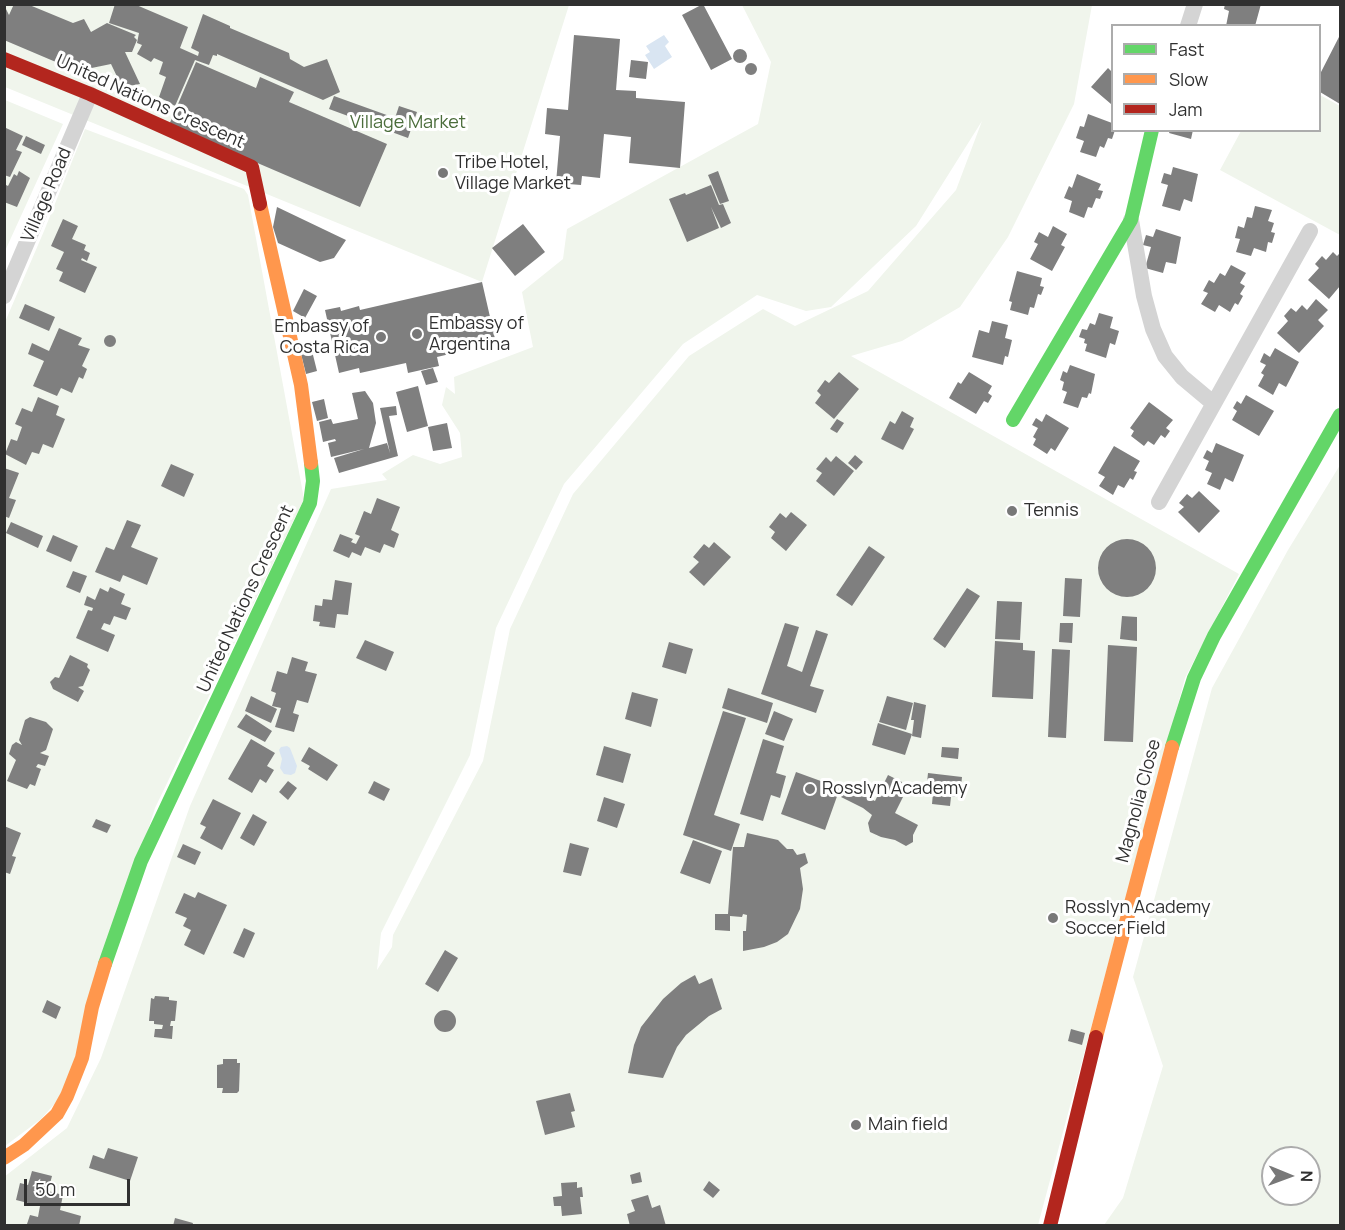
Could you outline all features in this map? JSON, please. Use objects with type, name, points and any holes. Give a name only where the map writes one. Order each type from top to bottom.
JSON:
[{"type":"street","points":[[1189,24],[1195,4]]},
{"type":"street","name":"United Nations Crescent","points":[[4,59],[90,94],[252,167],[302,385],[314,481],[310,503],[141,861],[110,947],[92,1007],[82,1058],[68,1096],[57,1114],[24,1145],[4,1158]]},
{"type":"street","name":"Village Road","points":[[4,296],[90,94]]},
{"type":"street","points":[[1013,420],[1131,220],[1152,132]]},
{"type":"street","points":[[1131,220],[1144,296],[1153,329],[1165,356],[1182,377],[1213,403]]},
{"type":"street","points":[[1159,502],[1310,231]]},
{"type":"street","name":"Magnolia Close","points":[[1050,1226],[1093,1049],[1171,750],[1194,678],[1214,636],[1341,415]]},
{"type":"green space","name":"Village Market","points":[[4,5],[569,5],[482,282],[5,87]]},
{"type":"green space","name":"Rosslyn Academy","points":[[742,5],[1092,5],[1074,104],[1008,237],[960,307],[902,341],[851,356],[1239,574],[1185,678],[1038,1225],[7,1226],[4,1214],[4,1177],[67,1128],[101,1058],[190,806],[331,489],[387,480],[382,474],[413,455],[440,464],[462,457],[460,433],[442,405],[446,387],[455,394],[454,377],[533,347],[522,292],[563,259],[567,229],[758,124],[771,62]],"holes":[[[982,121],[956,190],[868,291],[795,326],[763,309],[689,356],[573,494],[510,629],[483,761],[393,935],[392,947],[377,970],[381,933],[470,755],[496,628],[564,484],[683,344],[757,295],[806,311],[831,307],[916,226]]]},
{"type":"green space","points":[[1321,96],[1340,106],[1340,235],[1220,170],[1240,132],[1321,132]]},
{"type":"green space","points":[[5,100],[63,124],[5,251]]},
{"type":"green space","points":[[85,129],[244,189],[248,195],[304,499],[155,808],[65,1092],[41,1119],[5,1146],[5,322]]},
{"type":"green space","points":[[1340,465],[1340,1225],[1104,1225],[1123,1198],[1163,1066],[1133,977],[1212,688],[1288,550]]},
{"type":"shaded area","points":[[664,35],[669,42],[665,46],[672,57],[654,69],[645,55],[650,52],[646,46]]},
{"type":"shaded area","points":[[287,746],[297,766],[295,773],[291,775],[284,774],[280,768],[282,759],[279,750]]},
{"type":"building","points":[[14,4],[27,4],[73,23],[84,19],[91,32],[107,23],[136,35],[134,37],[137,40],[132,52],[125,52],[140,84],[122,87],[111,64],[77,71],[4,40],[4,5],[9,15]]},
{"type":"building","points":[[115,4],[134,4],[188,27],[180,48],[198,56],[199,52],[191,48],[203,14],[289,53],[290,59],[304,67],[327,59],[340,92],[323,100],[217,54],[217,56],[213,55],[209,65],[195,60],[175,106],[159,97],[166,77],[159,74],[163,62],[154,58],[151,62],[137,54],[142,45],[137,43],[139,33],[109,23]]},
{"type":"building","points":[[703,4],[732,59],[711,70],[682,15]]},
{"type":"building","points":[[1225,4],[1261,4],[1256,24],[1226,24],[1229,11],[1224,9]]},
{"type":"building","points":[[574,35],[620,39],[616,90],[636,91],[636,98],[685,102],[680,168],[629,163],[631,137],[604,134],[600,178],[582,176],[581,185],[556,183],[560,136],[545,134],[547,108],[568,110]]},
{"type":"building","points":[[1340,35],[1340,104],[1321,93],[1321,72]]},
{"type":"building","points":[[740,49],[745,51],[747,56],[745,61],[740,63],[735,61],[733,56],[735,51]]},
{"type":"building","points":[[631,60],[648,62],[646,79],[629,77]]},
{"type":"building","name":"Village Market","points":[[196,62],[256,88],[260,77],[294,92],[289,102],[387,144],[360,207],[169,125]]},
{"type":"building","points":[[753,63],[757,69],[753,75],[749,75],[745,67]]},
{"type":"building","points":[[1108,68],[1111,71],[1111,104],[1091,87]]},
{"type":"building","name":"Tribe Hotel, Village Market","points":[[334,96],[395,118],[399,106],[417,112],[408,138],[329,109]]},
{"type":"building","points":[[1088,114],[1111,123],[1111,132],[1114,132],[1112,139],[1108,138],[1104,148],[1100,146],[1096,157],[1080,152],[1084,141],[1076,138],[1080,126],[1084,127]]},
{"type":"building","points":[[6,128],[23,136],[16,150],[22,152],[10,177],[4,175]]},
{"type":"building","points":[[1169,132],[1193,132],[1191,139]]},
{"type":"building","points":[[26,136],[45,145],[41,154],[22,145]]},
{"type":"building","points":[[1173,167],[1198,174],[1192,202],[1184,199],[1180,211],[1162,206],[1168,185],[1161,183],[1164,173],[1171,175]]},
{"type":"building","points":[[19,171],[30,178],[17,207],[4,202],[4,184],[8,186],[14,174],[17,176]]},
{"type":"building","points":[[718,171],[729,201],[720,204],[708,175]]},
{"type":"building","points":[[1077,174],[1101,184],[1098,190],[1103,191],[1100,199],[1096,198],[1092,208],[1088,207],[1084,218],[1069,212],[1072,201],[1064,198],[1069,186],[1072,188]]},
{"type":"building","points":[[711,185],[719,205],[723,204],[731,223],[721,228],[711,207],[719,228],[687,242],[669,199]]},
{"type":"building","points":[[1255,206],[1272,210],[1268,221],[1274,223],[1271,232],[1275,233],[1272,243],[1268,242],[1266,252],[1254,248],[1251,256],[1236,252],[1240,239],[1235,238],[1238,226],[1244,228],[1247,217],[1252,218]]},
{"type":"building","points":[[277,207],[346,240],[334,258],[320,262],[278,243],[273,227]]},
{"type":"building","points":[[63,219],[78,226],[72,239],[86,245],[84,250],[90,253],[87,261],[82,258],[81,260],[97,267],[85,293],[59,281],[63,272],[56,269],[64,252],[51,246]]},
{"type":"building","points":[[523,224],[545,252],[515,276],[492,248]]},
{"type":"building","points":[[1053,226],[1067,234],[1061,245],[1065,247],[1052,271],[1030,259],[1038,244],[1034,242],[1039,232],[1048,237]]},
{"type":"building","points":[[1156,229],[1181,237],[1176,264],[1166,262],[1163,273],[1145,268],[1151,247],[1143,245],[1146,235],[1153,237]]},
{"type":"building","points":[[1333,252],[1337,256],[1340,253],[1340,286],[1329,299],[1308,280],[1319,268],[1315,264],[1322,256],[1326,260]]},
{"type":"building","points":[[1231,265],[1246,273],[1240,283],[1245,286],[1240,294],[1243,296],[1230,312],[1219,305],[1215,312],[1201,304],[1208,293],[1203,291],[1209,280],[1214,283],[1220,273],[1225,276]]},
{"type":"building","points":[[1017,271],[1042,278],[1040,286],[1044,287],[1041,295],[1038,294],[1034,308],[1030,307],[1028,315],[1010,310],[1012,302],[1009,301]]},
{"type":"building","points":[[482,282],[496,343],[437,357],[439,366],[408,373],[406,363],[360,373],[359,368],[339,373],[325,310],[340,307],[341,311],[359,306],[360,310]]},
{"type":"building","points":[[304,289],[317,296],[305,318],[293,311]]},
{"type":"building","points":[[1316,299],[1328,310],[1318,320],[1324,326],[1299,353],[1277,333],[1288,321],[1284,316],[1291,308],[1296,312],[1302,305],[1307,310]]},
{"type":"building","points":[[25,304],[55,317],[49,331],[19,318]]},
{"type":"building","points":[[1099,313],[1113,317],[1110,328],[1119,331],[1115,345],[1110,343],[1106,358],[1085,351],[1087,344],[1084,343],[1085,339],[1079,337],[1082,329],[1087,330],[1090,323],[1095,325]]},
{"type":"building","points":[[992,321],[1008,325],[1005,338],[1012,340],[1008,357],[1005,356],[1003,365],[972,357],[979,330],[989,333]]},
{"type":"building","points":[[59,328],[82,338],[78,345],[90,349],[82,366],[87,369],[83,379],[79,377],[72,393],[61,388],[57,396],[33,386],[44,361],[28,354],[32,343],[49,351]]},
{"type":"building","points":[[112,335],[116,341],[112,347],[108,347],[104,339]]},
{"type":"building","points":[[311,347],[317,371],[306,374],[300,350]]},
{"type":"building","points":[[1275,348],[1299,362],[1286,387],[1279,383],[1273,395],[1258,386],[1264,375],[1261,373],[1266,365],[1260,362],[1264,353],[1270,357]]},
{"type":"building","points":[[1070,365],[1095,374],[1091,394],[1089,393],[1087,398],[1082,397],[1078,408],[1063,403],[1067,392],[1062,390],[1064,382],[1060,380],[1063,371],[1067,373]]},
{"type":"building","points":[[433,368],[438,382],[426,385],[421,371]]},
{"type":"building","points":[[839,372],[859,389],[834,419],[815,403],[821,395],[817,391],[825,380],[829,383]]},
{"type":"building","points":[[969,372],[992,386],[988,393],[992,396],[988,403],[984,401],[976,414],[949,398],[958,382],[961,384]]},
{"type":"building","points":[[418,386],[428,426],[407,432],[396,392]]},
{"type":"building","points":[[365,391],[373,403],[376,423],[369,448],[387,443],[390,453],[380,408],[396,406],[397,415],[389,416],[398,456],[339,473],[334,458],[364,449],[331,457],[328,443],[336,441],[335,439],[323,442],[319,422],[331,419],[333,424],[358,419],[352,393]]},
{"type":"building","points":[[1246,395],[1274,411],[1259,436],[1232,420],[1237,411],[1233,408],[1237,401],[1241,404]]},
{"type":"building","points":[[38,397],[59,406],[56,415],[65,419],[53,448],[43,444],[39,454],[32,452],[26,465],[5,454],[11,439],[17,441],[22,427],[15,424],[22,408],[32,412]]},
{"type":"building","points":[[324,399],[328,418],[317,421],[312,402]]},
{"type":"building","points":[[1149,402],[1173,420],[1166,428],[1170,431],[1165,438],[1161,435],[1154,445],[1148,441],[1144,446],[1131,436],[1134,431],[1130,428]]},
{"type":"building","points":[[902,411],[914,418],[910,427],[914,429],[903,450],[881,439],[890,421],[895,424]]},
{"type":"building","points":[[1046,414],[1069,428],[1055,451],[1051,448],[1047,454],[1033,445],[1036,439],[1033,437],[1038,428],[1032,425],[1036,418],[1042,422]]},
{"type":"building","points":[[837,419],[844,423],[837,433],[830,429]]},
{"type":"building","points":[[447,423],[452,448],[433,451],[428,427]]},
{"type":"building","points":[[1216,443],[1244,455],[1233,482],[1225,478],[1220,490],[1207,484],[1212,473],[1205,470],[1209,461],[1203,458],[1207,450],[1212,453]]},
{"type":"building","points":[[1114,446],[1140,461],[1134,471],[1137,472],[1133,480],[1130,478],[1124,488],[1118,485],[1113,495],[1099,486],[1105,477],[1098,473]]},
{"type":"building","points":[[855,455],[863,462],[856,470],[848,463]]},
{"type":"building","points":[[836,456],[854,471],[834,496],[816,481],[822,473],[816,469],[826,457],[831,462]]},
{"type":"building","points":[[171,464],[194,474],[184,497],[161,486]]},
{"type":"building","points":[[4,468],[19,473],[9,498],[16,500],[9,518],[4,516]]},
{"type":"building","points":[[1199,491],[1220,511],[1199,533],[1178,512],[1184,507],[1179,503],[1187,494],[1192,498]]},
{"type":"building","points":[[377,498],[400,507],[391,530],[399,534],[394,548],[384,544],[380,553],[365,547],[361,556],[352,552],[349,558],[333,551],[340,534],[353,539],[351,542],[356,544],[360,536],[355,534],[364,511],[371,514]]},
{"type":"building","points":[[791,512],[807,525],[786,551],[771,538],[775,532],[769,527],[780,513],[786,518]]},
{"type":"building","points":[[127,520],[141,525],[131,547],[158,558],[147,585],[123,575],[120,582],[95,572],[106,547],[114,550]]},
{"type":"building","points":[[11,522],[43,536],[38,548],[6,533]]},
{"type":"building","points":[[53,535],[78,546],[71,562],[46,551]]},
{"type":"building","points":[[1121,539],[1133,539],[1148,547],[1156,562],[1156,574],[1148,589],[1133,597],[1121,597],[1106,589],[1098,574],[1098,562],[1106,547]]},
{"type":"building","points":[[714,542],[731,557],[704,586],[689,572],[699,562],[693,557],[704,544],[709,548]]},
{"type":"building","points":[[869,546],[885,557],[852,606],[836,595]]},
{"type":"building","points":[[73,571],[87,576],[80,593],[66,587]]},
{"type":"building","points":[[1065,578],[1082,579],[1080,617],[1063,616]]},
{"type":"building","points":[[335,580],[352,583],[348,615],[337,614],[335,628],[319,626],[320,622],[313,621],[315,605],[322,606],[323,599],[332,600]]},
{"type":"building","points":[[110,587],[125,594],[121,604],[131,608],[126,620],[114,616],[110,625],[104,623],[101,629],[115,635],[108,652],[76,638],[88,610],[92,611],[93,608],[84,605],[87,596],[95,600],[100,588],[108,592]]},
{"type":"building","points":[[967,588],[980,596],[945,648],[933,639]]},
{"type":"building","points":[[997,601],[1022,602],[1020,640],[995,639]]},
{"type":"building","points":[[1122,616],[1137,617],[1137,641],[1120,639]]},
{"type":"building","points":[[785,623],[799,627],[787,666],[802,672],[816,630],[828,634],[810,686],[824,690],[816,713],[761,694]]},
{"type":"building","points":[[1060,623],[1073,623],[1072,643],[1059,642]]},
{"type":"building","points":[[365,640],[394,652],[386,671],[356,658]]},
{"type":"building","points":[[995,641],[1023,643],[1023,650],[1035,651],[1033,699],[992,697]]},
{"type":"building","points":[[669,642],[693,649],[686,674],[662,667]]},
{"type":"building","points":[[1108,645],[1137,647],[1133,742],[1104,741]]},
{"type":"building","points":[[1052,649],[1070,650],[1066,738],[1048,737]]},
{"type":"building","points":[[70,655],[88,664],[87,667],[90,670],[83,686],[78,687],[84,691],[78,702],[53,689],[50,682],[55,677],[59,678]]},
{"type":"building","points":[[292,657],[308,662],[305,671],[317,674],[308,703],[297,700],[293,713],[299,715],[294,732],[275,727],[281,708],[272,706],[276,693],[271,691],[277,671],[287,674]]},
{"type":"building","points":[[728,688],[773,703],[767,723],[722,708]]},
{"type":"building","points":[[632,692],[658,699],[651,727],[625,719]]},
{"type":"building","points":[[251,696],[277,709],[271,723],[245,711]]},
{"type":"building","points":[[887,696],[913,703],[906,730],[879,722]]},
{"type":"building","points":[[914,702],[926,705],[921,738],[912,736],[914,720],[911,720]]},
{"type":"building","points":[[723,711],[746,718],[714,815],[740,824],[731,851],[683,835]]},
{"type":"building","points":[[774,711],[793,719],[784,741],[765,734]]},
{"type":"building","points":[[246,714],[272,731],[265,742],[237,727]]},
{"type":"building","points":[[30,717],[46,722],[53,729],[46,750],[40,753],[49,756],[45,766],[38,764],[36,767],[41,769],[35,786],[30,784],[27,789],[7,781],[16,760],[9,754],[12,745],[16,742],[22,745],[19,740],[25,720]]},
{"type":"building","points":[[878,723],[912,734],[905,755],[872,745]]},
{"type":"building","points":[[251,739],[275,753],[267,766],[274,770],[266,783],[260,779],[252,793],[228,779]]},
{"type":"building","points":[[763,739],[784,746],[776,773],[786,776],[780,798],[771,795],[763,821],[740,814]]},
{"type":"building","points":[[604,746],[631,754],[623,783],[596,775]]},
{"type":"building","points":[[309,747],[338,765],[327,781],[308,769],[310,766],[301,761]]},
{"type":"building","points":[[942,747],[959,748],[958,759],[941,757]]},
{"type":"building","points":[[796,772],[840,788],[825,830],[781,814]]},
{"type":"building","points":[[928,773],[962,777],[960,797],[951,797],[950,806],[932,804],[933,793],[926,792]]},
{"type":"building","points":[[888,775],[902,782],[896,793],[903,797],[895,813],[918,825],[913,835],[913,842],[906,846],[870,832],[868,823],[872,815],[841,797],[845,787],[875,801]]},
{"type":"building","points":[[288,781],[297,788],[288,800],[279,792]]},
{"type":"building","points":[[374,781],[390,789],[384,801],[368,793]]},
{"type":"building","points":[[604,797],[625,804],[617,828],[597,821]]},
{"type":"building","points":[[213,799],[241,813],[222,850],[200,838],[206,827],[200,824]]},
{"type":"building","points":[[253,814],[267,822],[254,846],[240,838]]},
{"type":"building","points":[[96,819],[111,825],[107,833],[92,827]]},
{"type":"building","points":[[4,826],[21,833],[12,856],[16,857],[10,874],[4,872]]},
{"type":"building","points":[[747,833],[778,840],[787,849],[793,849],[797,855],[805,853],[808,863],[800,868],[803,889],[800,909],[788,934],[764,947],[743,951],[743,931],[746,931],[747,915],[730,916],[730,931],[715,930],[715,914],[728,914],[733,847],[744,847]]},
{"type":"building","points":[[693,840],[722,851],[710,884],[680,873]]},
{"type":"building","points":[[570,843],[589,848],[581,876],[563,872]]},
{"type":"building","points":[[183,844],[201,852],[195,865],[177,857]]},
{"type":"building","points":[[198,892],[227,905],[204,955],[184,945],[191,930],[183,926],[187,918],[175,913],[184,893],[195,898]]},
{"type":"building","points":[[244,928],[255,933],[244,958],[233,953]]},
{"type":"building","points":[[445,950],[458,958],[438,992],[425,984]]},
{"type":"building","points":[[695,975],[699,984],[712,978],[722,1009],[709,1016],[686,1035],[677,1047],[663,1078],[628,1073],[634,1045],[641,1027],[663,999],[681,983]]},
{"type":"building","points":[[155,996],[169,997],[169,1000],[177,1001],[175,1021],[171,1021],[170,1026],[173,1026],[172,1039],[154,1037],[155,1029],[162,1029],[163,1025],[149,1021],[151,998],[154,999]]},
{"type":"building","points":[[47,1000],[61,1007],[56,1019],[42,1012]]},
{"type":"building","points":[[445,1010],[453,1013],[456,1021],[453,1029],[445,1032],[437,1029],[434,1021],[437,1013]]},
{"type":"building","points":[[1071,1029],[1085,1033],[1082,1045],[1068,1041]]},
{"type":"building","points":[[223,1059],[237,1059],[237,1063],[240,1063],[237,1093],[222,1093],[223,1088],[217,1088],[217,1065],[223,1064]]},
{"type":"building","points":[[570,1093],[575,1111],[571,1112],[575,1127],[545,1135],[536,1101]]},
{"type":"building","points":[[108,1148],[138,1157],[130,1181],[89,1168],[93,1155],[104,1159]]},
{"type":"building","points":[[32,1171],[52,1176],[48,1191],[63,1195],[60,1210],[81,1216],[79,1226],[27,1224],[30,1215],[38,1217],[40,1206],[16,1200],[20,1183],[28,1185]]},
{"type":"building","points":[[640,1172],[642,1182],[632,1184],[630,1175]]},
{"type":"building","points":[[709,1181],[720,1190],[713,1198],[703,1190]]},
{"type":"building","points":[[577,1182],[577,1188],[582,1187],[583,1197],[580,1197],[582,1214],[562,1216],[561,1206],[554,1206],[553,1197],[562,1196],[561,1183]]},
{"type":"building","points":[[648,1195],[652,1208],[660,1205],[666,1226],[630,1226],[627,1214],[635,1211],[631,1200]]},
{"type":"building","points":[[175,1218],[193,1223],[192,1226],[173,1226]]},
{"type":"traffic: fast","points":[[1013,420],[1131,220],[1152,132]]},
{"type":"traffic: fast","points":[[1172,747],[1194,678],[1214,636],[1340,415]]},
{"type":"traffic: fast","points":[[105,964],[141,861],[310,503],[313,481],[311,463]]},
{"type":"traffic: slow","points":[[260,204],[301,385],[311,463]]},
{"type":"traffic: slow","points":[[1096,1037],[1172,747]]},
{"type":"traffic: slow","points":[[4,1158],[24,1145],[57,1114],[67,1096],[82,1058],[92,1007],[105,964]]},
{"type":"traffic: jam","points":[[4,59],[90,94],[252,167],[260,204]]},
{"type":"traffic: jam","points":[[1050,1226],[1096,1037]]},
{"type":"place","name":"Tribe Hotel, Village Market","points":[[443,173]]},
{"type":"place","name":"Embassy of Argentina","points":[[417,334]]},
{"type":"place","name":"Embassy of Costa Rica","points":[[381,337]]},
{"type":"place","name":"Tennis","points":[[1012,511]]},
{"type":"place","name":"Rosslyn Academy","points":[[810,789]]},
{"type":"place","name":"Rosslyn Academy Soccer Field","points":[[1053,918]]},
{"type":"place","name":"Main field","points":[[856,1125]]}]
